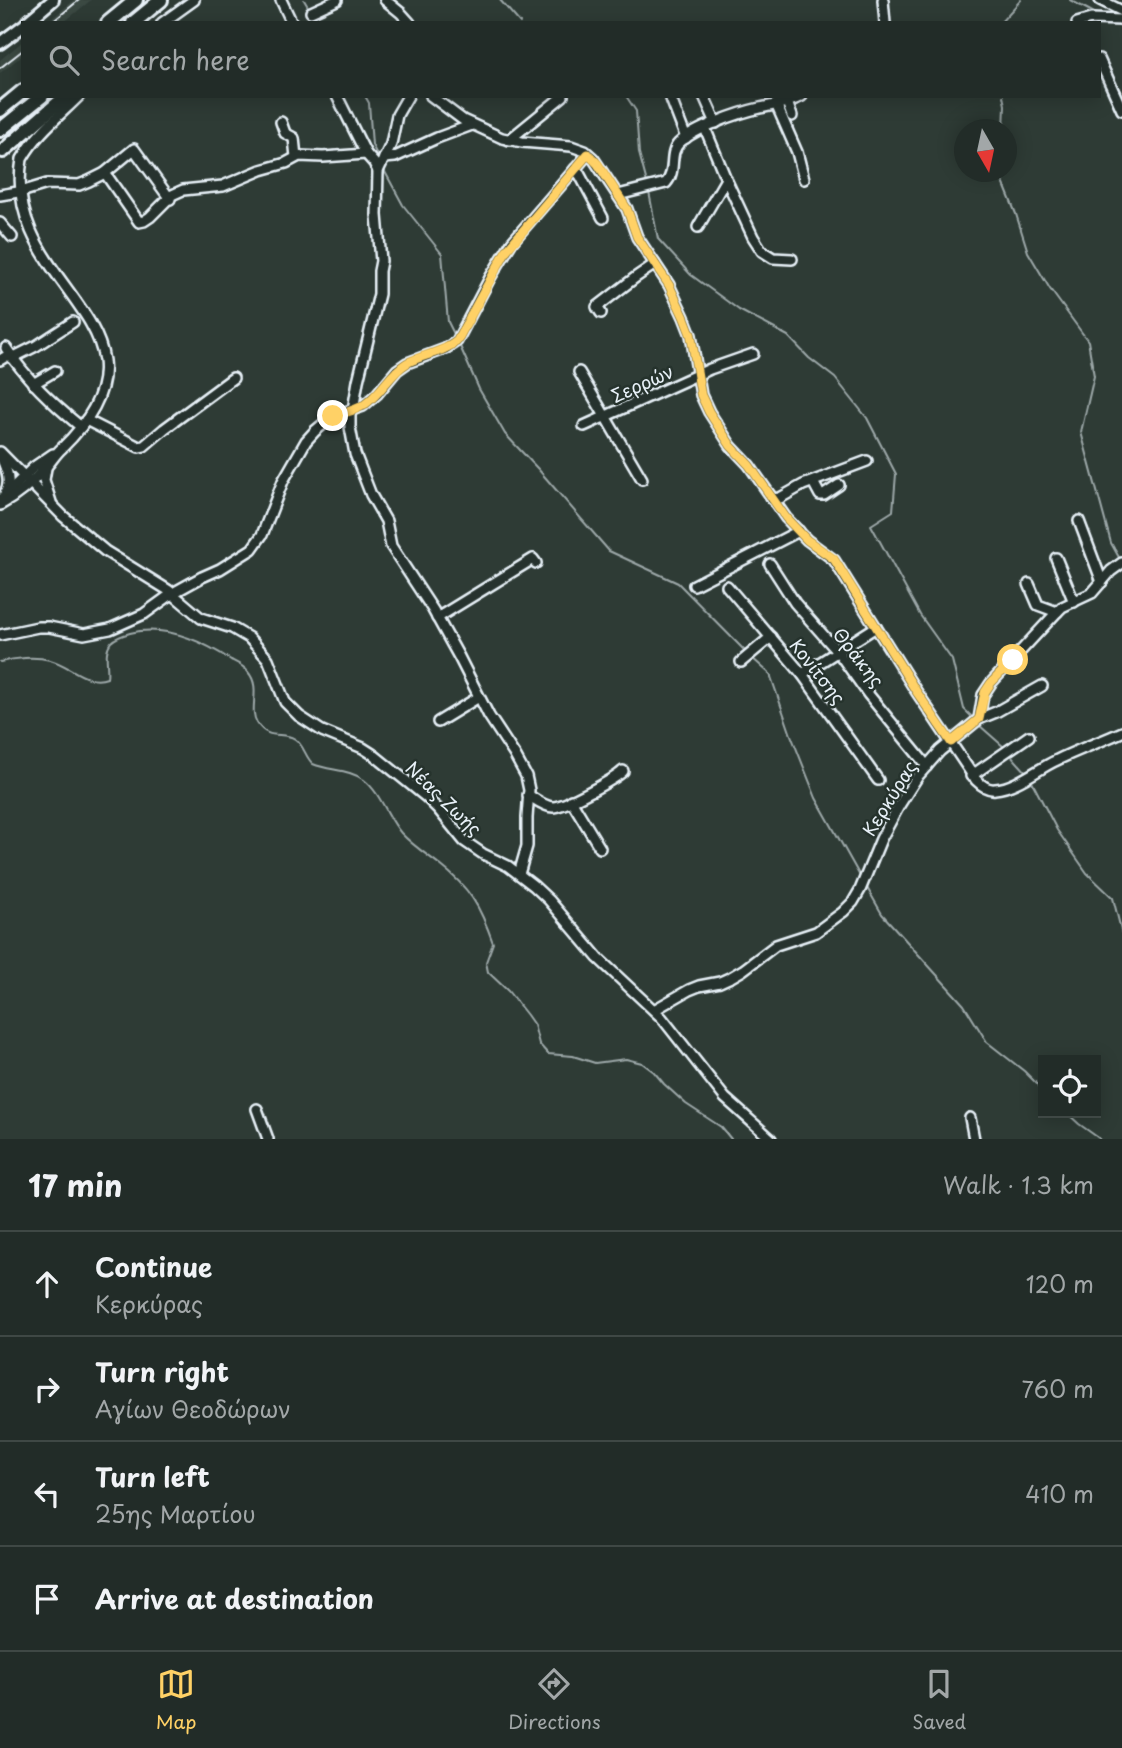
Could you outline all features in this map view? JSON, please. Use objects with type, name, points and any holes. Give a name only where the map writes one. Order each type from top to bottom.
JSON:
[{"type":"highway","points":[[110,21],[136,0]]},
{"type":"highway","points":[[136,21],[163,0]]},
{"type":"highway","points":[[143,21],[163,0]]},
{"type":"highway","points":[[2,108],[21,93]]},
{"type":"highway","points":[[0,130],[40,98]]},
{"type":"highway","points":[[4,151],[64,98]]},
{"type":"main road","points":[[28,21],[52,0]]},
{"type":"main road","points":[[0,43],[21,27]]},
{"type":"street","points":[[165,21],[194,0]]},
{"type":"street","points":[[281,0],[291,21]]},
{"type":"street","points":[[311,12],[337,0]]},
{"type":"street","points":[[385,0],[408,21]]},
{"type":"street","points":[[883,0],[885,21]]},
{"type":"street","points":[[1100,0],[1122,10]]},
{"type":"street","points":[[1120,0],[1122,10]]},
{"type":"street","points":[[1089,21],[1122,20]]},
{"type":"street","points":[[0,35],[21,26]]},
{"type":"street","points":[[1101,63],[1122,110]]},
{"type":"street","points":[[6,196],[29,149],[43,131],[77,98]]},
{"type":"street","points":[[338,98],[366,154],[378,171]]},
{"type":"street","points":[[407,98],[397,115],[394,137],[378,171],[377,215],[381,261],[379,294],[350,427],[355,454],[371,495],[386,521],[391,546],[437,618],[528,783],[527,846],[519,874]]},
{"type":"street","points":[[434,98],[472,125],[509,140],[580,148],[598,164],[627,209],[637,237],[669,285],[688,326],[701,395],[709,412],[731,446],[749,465],[786,518],[807,540],[834,559],[971,776],[985,787],[994,790],[1001,788],[1122,732]]},
{"type":"street","points":[[509,140],[561,98]]},
{"type":"street","points":[[705,98],[716,123]]},
{"type":"street","points":[[618,195],[666,183],[672,173],[674,149],[686,138],[748,111],[797,98]]},
{"type":"street","points":[[671,99],[686,138]]},
{"type":"street","points":[[787,102],[792,116]]},
{"type":"street","points":[[776,104],[797,152],[804,179]]},
{"type":"street","points":[[281,122],[285,133],[293,138],[296,157]]},
{"type":"street","points":[[384,158],[395,157],[472,125]]},
{"type":"street","points":[[705,128],[726,179],[762,251],[773,258],[792,259]]},
{"type":"street","points":[[6,196],[47,184],[79,185],[105,173],[132,149],[136,149],[170,199]]},
{"type":"street","points":[[105,173],[139,222],[150,218],[172,195],[183,190],[223,186],[296,157],[366,154]]},
{"type":"street","points":[[0,635],[37,627],[84,634],[110,629],[144,614],[173,593],[252,549],[262,535],[283,481],[306,442],[326,420],[352,411],[370,400],[397,370],[407,363],[445,349],[457,341],[506,251],[588,154]]},
{"type":"street","points":[[575,169],[603,218]]},
{"type":"street","points":[[698,227],[726,179]]},
{"type":"street","points":[[4,221],[14,243]]},
{"type":"street","points":[[601,313],[597,307],[630,275],[655,264]]},
{"type":"street","points":[[65,313],[80,332]]},
{"type":"street","points":[[0,360],[9,353],[36,346],[73,322]]},
{"type":"street","points":[[1,500],[46,467],[83,423],[93,405],[98,388],[98,371],[91,348]]},
{"type":"street","points":[[9,353],[33,384],[83,423],[139,447],[144,446],[163,429],[233,379]]},
{"type":"street","name":"Σερρών","points":[[584,426],[724,363],[753,354]]},
{"type":"street","points":[[33,384],[55,371]]},
{"type":"street","points":[[579,372],[642,480]]},
{"type":"street","points":[[27,480],[34,467],[58,451]]},
{"type":"street","points":[[0,454],[8,479],[1,500]]},
{"type":"street","name":"Νέας Ζωής","points":[[0,454],[70,523],[105,551],[173,593],[201,618],[238,630],[253,642],[268,659],[285,702],[299,716],[322,732],[374,755],[426,797],[464,841],[519,874],[549,900],[598,958],[654,1010],[725,1098],[771,1139]]},
{"type":"street","points":[[772,499],[867,461]]},
{"type":"street","points":[[46,467],[44,480],[53,507]]},
{"type":"street","points":[[813,482],[820,495],[839,485]]},
{"type":"street","points":[[1079,521],[1102,582]]},
{"type":"street","points":[[694,585],[799,531]]},
{"type":"street","points":[[1056,558],[1074,602]]},
{"type":"street","points":[[437,618],[533,559],[536,562]]},
{"type":"street","points":[[979,719],[983,695],[988,687],[1062,607],[1092,593],[1111,571],[1122,563]]},
{"type":"street","name":"Θράκης","points":[[770,564],[786,592],[838,652],[868,694],[927,766]]},
{"type":"street","points":[[1029,584],[1038,605],[1057,612]]},
{"type":"street","name":"Κονίτσης","points":[[727,586],[802,674],[878,780]]},
{"type":"street","points":[[802,674],[876,627]]},
{"type":"street","points":[[741,662],[771,637]]},
{"type":"street","name":"Κερκύρας","points":[[654,1010],[689,990],[720,982],[743,971],[776,945],[816,932],[843,912],[860,890],[881,839],[900,804],[940,751],[979,719],[1042,686]]},
{"type":"street","points":[[438,722],[479,697]]},
{"type":"street","points":[[971,776],[1029,736]]},
{"type":"street","points":[[528,795],[545,805],[561,805],[623,771]]},
{"type":"street","points":[[571,800],[600,848]]},
{"type":"street","points":[[257,1109],[268,1139]]},
{"type":"street","points":[[970,1118],[974,1139]]},
{"type":"shaded area","points":[[74,0],[91,0],[65,21],[48,21]]},
{"type":"shaded area","points":[[21,43],[21,57],[0,73],[0,60]]},
{"type":"waterway","points":[[304,0],[310,10]]},
{"type":"waterway","points":[[500,0],[518,21]]},
{"type":"waterway","points":[[1002,21],[1021,0]]},
{"type":"waterway","points":[[1070,0],[1100,16]]},
{"type":"waterway","points":[[313,15],[317,21]]},
{"type":"waterway","points":[[1114,23],[1122,28]]},
{"type":"waterway","points":[[366,98],[369,103],[372,145],[380,161]]},
{"type":"waterway","points":[[627,98],[636,111],[639,153],[647,183]]},
{"type":"waterway","points":[[1003,98],[1004,119]]},
{"type":"waterway","points":[[384,170],[403,205],[442,254],[448,322],[455,336]]},
{"type":"waterway","points":[[1003,182],[1028,252],[1050,289],[1088,341],[1094,376],[1081,432],[1111,543],[1121,561]]},
{"type":"waterway","points":[[649,192],[658,239],[691,275],[739,310],[788,336],[809,358],[835,378],[867,418],[896,474],[893,511],[871,525],[920,615],[952,660],[964,709],[973,718]]},
{"type":"waterway","points":[[459,344],[479,389],[505,434],[609,551],[678,583],[747,653]]},
{"type":"waterway","points":[[0,662],[25,658],[44,659],[57,662],[85,677],[99,680],[107,678],[107,650],[113,640],[130,633],[157,631],[196,641],[240,665],[252,678],[255,717],[262,729],[271,734],[295,739],[313,764],[352,774],[364,780],[375,791],[401,833],[450,873],[466,890],[478,908],[493,943],[486,962],[488,972],[527,1015],[534,1025],[539,1044],[548,1054],[573,1056],[595,1063],[626,1059],[642,1063],[686,1104],[721,1127],[731,1139]]},
{"type":"waterway","points":[[751,657],[770,674],[816,798],[861,878]]},
{"type":"waterway","points":[[979,725],[1004,747]]},
{"type":"waterway","points":[[1010,754],[1027,773]]},
{"type":"waterway","points":[[1030,778],[1057,830],[1087,873],[1113,898],[1122,934]]},
{"type":"waterway","points":[[866,886],[882,914],[964,1005],[987,1042],[1038,1085]]},
{"type":"waterway","points":[[1072,1118],[1100,1139]]},
{"type":"railway","points":[[53,21],[79,0]]},
{"type":"railway","points":[[0,68],[21,52]]},
{"type":"route","points":[[333,416],[363,405],[407,363],[445,349],[457,341],[506,251],[588,154],[598,164],[627,209],[643,248],[669,285],[691,335],[701,395],[709,412],[731,446],[749,465],[786,518],[807,540],[834,559],[951,742],[979,719],[983,695],[1013,660]]}]
